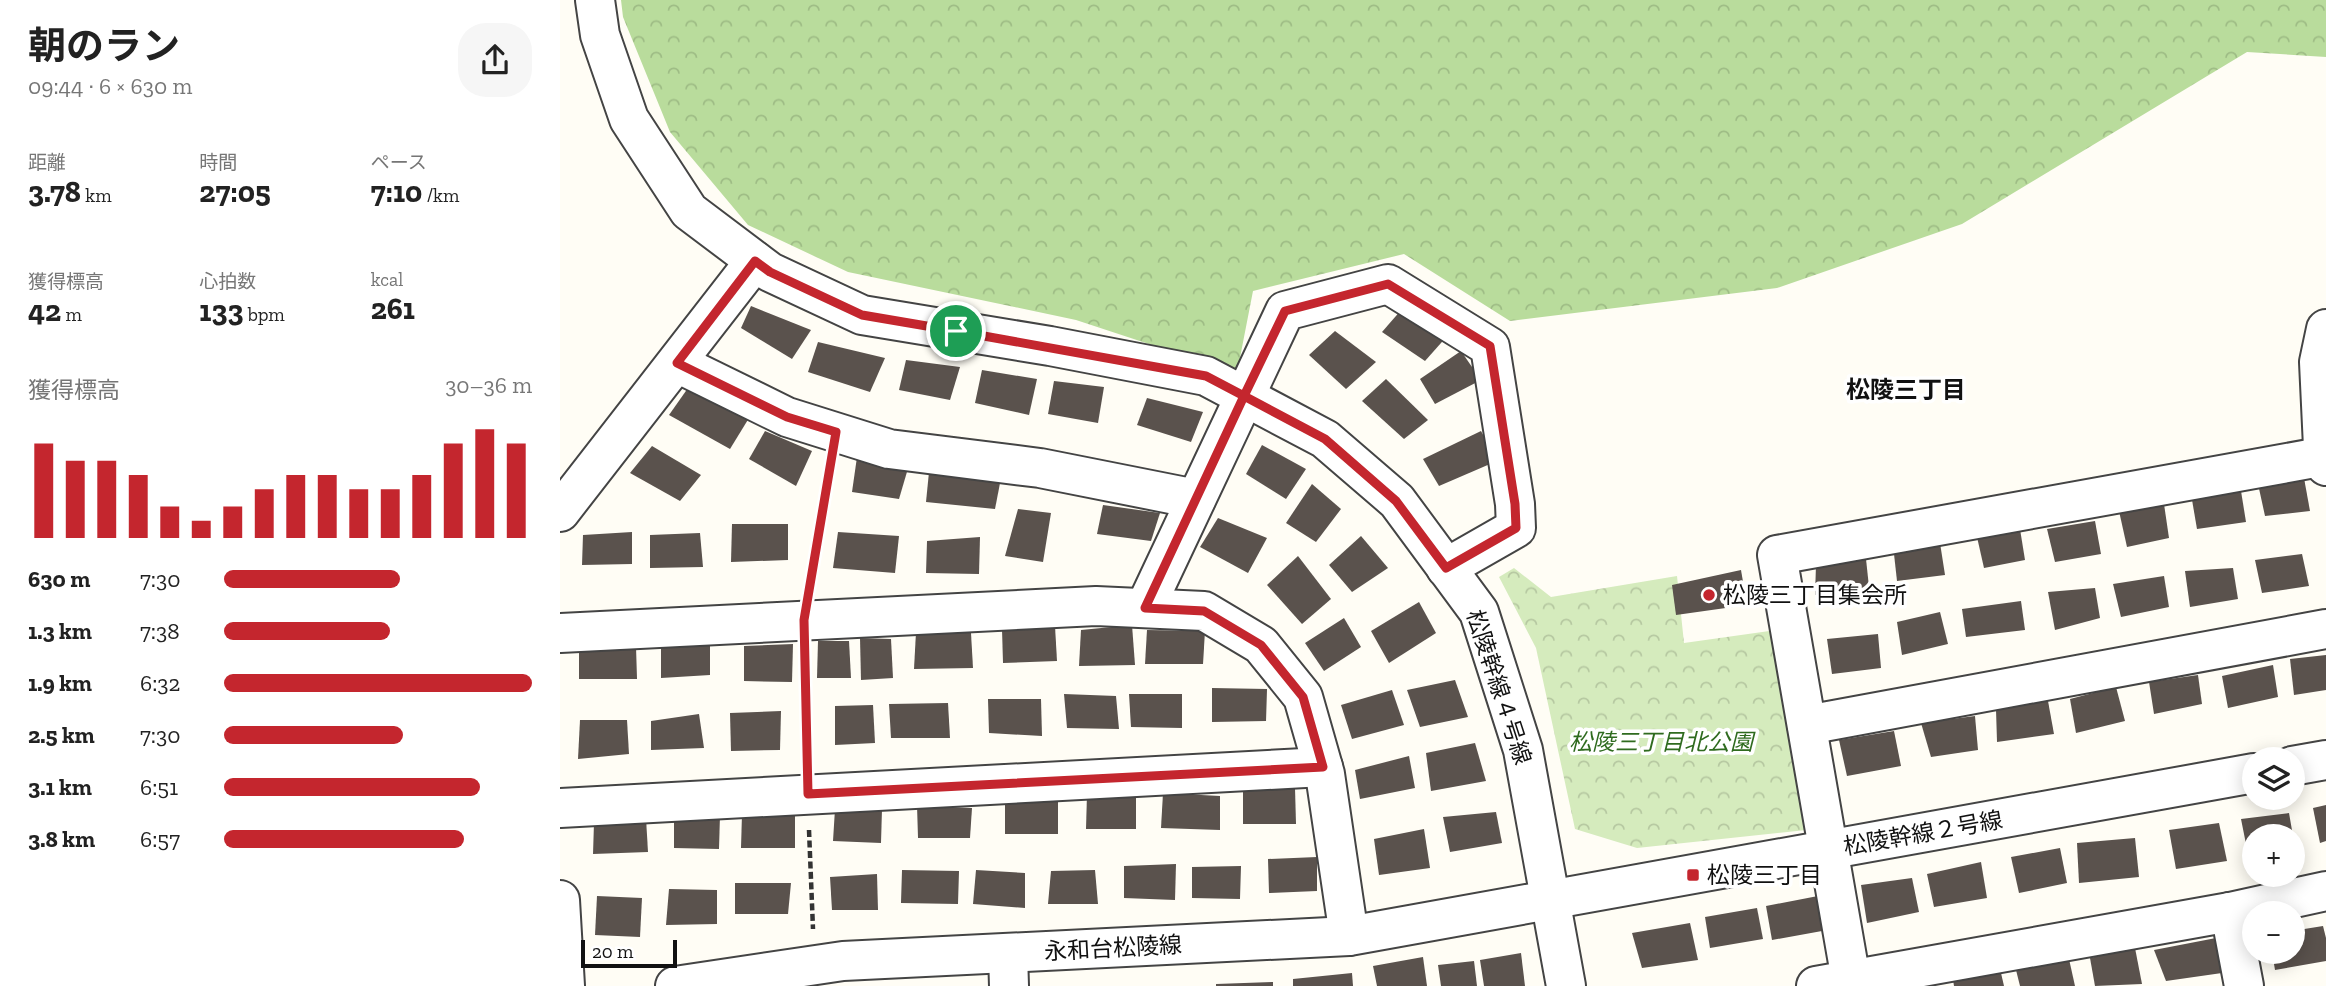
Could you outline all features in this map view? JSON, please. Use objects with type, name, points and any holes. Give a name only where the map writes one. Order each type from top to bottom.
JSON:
[{"type":"street","name":"松陵幹線４号線","points":[[596,0],[600,35],[629,119],[689,211],[770,272],[862,315],[1050,346],[1206,376],[1325,439],[1396,501],[1479,612],[1523,750],[1566,986]]},
{"type":"street","points":[[560,512],[755,261]]},
{"type":"street","points":[[1145,608],[1285,311],[1388,284],[1490,346],[1515,504],[1516,528],[1446,568]]},
{"type":"street","points":[[2326,329],[2319,362],[2325,460],[1777,555],[1829,849],[1834,983],[2230,912],[2326,891]]},
{"type":"street","points":[[677,363],[787,417],[889,449],[1040,468],[1196,499]]},
{"type":"street","points":[[560,633],[1096,606],[1204,611],[1261,645],[1303,697],[1323,767],[1349,936]]},
{"type":"street","points":[[1807,724],[2326,629]]},
{"type":"street","points":[[2305,764],[2326,760]]},
{"type":"street","points":[[560,808],[1323,767]]},
{"type":"street","name":"松陵幹線２号線","points":[[1550,900],[2242,775]]},
{"type":"street","name":"永和台松陵線","points":[[675,986],[827,971],[1008,970],[1349,936],[1550,900]]},
{"type":"street","points":[[560,901],[565,986]]},
{"type":"street","points":[[2230,912],[2244,986]]},
{"type":"path","points":[[827,971],[808,794],[804,620],[836,432]]},
{"type":"green space","points":[[621,0],[2326,0],[2326,57],[2247,52],[1962,224],[1777,288],[1510,321],[1404,254],[1253,291],[1237,373],[1076,320],[848,272],[748,225],[670,132],[623,17]]},
{"type":"green space","name":"松陵三丁目北公園","points":[[1514,568],[1551,597],[1677,576],[1684,643],[1790,628],[1825,828],[1637,848],[1575,829],[1536,648],[1499,577]]},
{"type":"building","points":[[751,306],[811,330],[792,359],[741,328]]},
{"type":"building","points":[[1402,309],[1449,334],[1425,361],[1382,332]]},
{"type":"building","points":[[1335,331],[1376,362],[1346,389],[1309,355]]},
{"type":"building","points":[[818,342],[885,358],[870,392],[808,372]]},
{"type":"building","points":[[1461,351],[1481,380],[1435,404],[1420,379]]},
{"type":"building","points":[[906,360],[960,367],[950,400],[899,390]]},
{"type":"building","points":[[982,370],[1037,379],[1029,415],[975,403]]},
{"type":"building","points":[[1386,379],[1428,420],[1404,439],[1362,401]]},
{"type":"building","points":[[1054,381],[1104,387],[1098,423],[1048,414]]},
{"type":"building","points":[[688,388],[749,418],[730,449],[669,415]]},
{"type":"building","points":[[1147,398],[1203,412],[1191,442],[1137,425]]},
{"type":"building","points":[[765,431],[812,451],[796,486],[749,459]]},
{"type":"building","points":[[1481,431],[1497,461],[1439,486],[1423,459]]},
{"type":"building","points":[[1262,445],[1306,469],[1286,499],[1246,474]]},
{"type":"building","points":[[652,446],[701,475],[680,501],[630,473]]},
{"type":"building","points":[[857,457],[909,465],[899,499],[852,492]]},
{"type":"building","points":[[929,472],[1001,478],[995,509],[926,502]]},
{"type":"building","points":[[2304,478],[2310,511],[2265,516],[2258,484]]},
{"type":"building","points":[[1312,484],[1341,509],[1316,542],[1286,523]]},
{"type":"building","points":[[2241,491],[2246,522],[2197,529],[2191,494]]},
{"type":"building","points":[[2164,504],[2169,538],[2127,547],[2119,511]]},
{"type":"building","points":[[1103,505],[1160,513],[1151,541],[1097,534]]},
{"type":"building","points":[[1018,509],[1051,513],[1043,562],[1005,556]]},
{"type":"building","points":[[1218,518],[1267,538],[1248,573],[1200,547]]},
{"type":"building","points":[[2095,521],[2101,554],[2055,562],[2047,529]]},
{"type":"building","points":[[732,524],[788,524],[788,560],[731,562]]},
{"type":"building","points":[[2020,529],[2025,560],[1984,568],[1977,537]]},
{"type":"building","points":[[632,532],[632,564],[582,565],[583,535]]},
{"type":"building","points":[[838,532],[899,536],[895,573],[833,568]]},
{"type":"building","points":[[700,533],[703,567],[650,568],[650,535]]},
{"type":"building","points":[[1361,536],[1388,568],[1352,592],[1329,565]]},
{"type":"building","points":[[980,537],[979,574],[926,573],[927,541]]},
{"type":"building","points":[[1940,543],[1945,575],[1897,581],[1894,554]]},
{"type":"building","points":[[2302,554],[2309,586],[2262,593],[2255,560]]},
{"type":"building","points":[[1298,556],[1331,599],[1302,624],[1267,585]]},
{"type":"building","points":[[1866,559],[1869,587],[1815,595],[1816,565]]},
{"type":"building","points":[[2233,568],[2238,599],[2190,607],[2185,571]]},
{"type":"building","name":"松陵三丁目集会所","points":[[1741,570],[1747,605],[1676,615],[1672,585]]},
{"type":"building","points":[[2164,576],[2169,607],[2121,617],[2113,584]]},
{"type":"building","points":[[2095,588],[2100,618],[2055,630],[2048,592]]},
{"type":"building","points":[[2021,601],[2025,630],[1966,637],[1962,609]]},
{"type":"building","points":[[1419,602],[1436,633],[1389,663],[1371,631]]},
{"type":"building","points":[[1940,612],[1948,644],[1902,655],[1897,622]]},
{"type":"building","points":[[1344,618],[1361,647],[1324,671],[1305,643]]},
{"type":"building","points":[[1132,625],[1135,665],[1079,666],[1081,630]]},
{"type":"building","points":[[1055,626],[1057,661],[1003,663],[1002,629]]},
{"type":"building","points":[[1147,630],[1205,631],[1203,664],[1145,664]]},
{"type":"building","points":[[916,632],[971,633],[973,668],[914,669]]},
{"type":"building","points":[[1878,634],[1881,668],[1832,674],[1827,639]]},
{"type":"building","points":[[860,638],[891,639],[893,678],[861,680]]},
{"type":"building","points":[[818,641],[849,641],[851,678],[817,678]]},
{"type":"building","points":[[661,643],[710,644],[710,675],[661,678]]},
{"type":"building","points":[[793,644],[792,682],[744,681],[744,646]]},
{"type":"building","points":[[636,646],[637,679],[579,679],[579,652]]},
{"type":"building","points":[[2326,655],[2326,690],[2294,695],[2290,659]]},
{"type":"building","points":[[2273,665],[2278,697],[2228,708],[2222,676]]},
{"type":"building","points":[[2198,675],[2202,704],[2154,714],[2149,682]]},
{"type":"building","points":[[1455,680],[1468,717],[1420,727],[1407,690]]},
{"type":"building","points":[[2116,687],[2125,721],[2076,733],[2070,699]]},
{"type":"building","points":[[1212,688],[1267,689],[1266,721],[1212,722]]},
{"type":"building","points":[[1392,690],[1404,725],[1352,739],[1341,705]]},
{"type":"building","points":[[1064,694],[1116,696],[1119,729],[1067,728]]},
{"type":"building","points":[[1129,694],[1182,694],[1182,728],[1131,727]]},
{"type":"building","points":[[988,699],[1041,699],[1042,736],[989,733]]},
{"type":"building","points":[[2048,701],[2054,734],[1997,742],[1996,709]]},
{"type":"building","points":[[948,703],[950,738],[891,738],[889,704]]},
{"type":"building","points":[[873,705],[875,743],[835,745],[835,706]]},
{"type":"building","points":[[781,711],[780,750],[731,751],[730,713]]},
{"type":"building","points":[[699,714],[704,748],[651,750],[651,721]]},
{"type":"building","points":[[1975,716],[1978,750],[1931,757],[1921,723]]},
{"type":"building","points":[[580,720],[627,720],[629,754],[578,759]]},
{"type":"building","points":[[1894,731],[1901,766],[1847,776],[1839,740]]},
{"type":"building","points":[[1475,743],[1486,781],[1431,791],[1426,753]]},
{"type":"building","points":[[1409,756],[1415,788],[1360,799],[1355,770]]},
{"type":"building","points":[[1295,788],[1296,824],[1243,824],[1243,790]]},
{"type":"building","points":[[1136,793],[1136,829],[1086,829],[1087,794]]},
{"type":"building","points":[[1163,793],[1220,796],[1220,830],[1161,828]]},
{"type":"building","points":[[1005,801],[1058,802],[1058,834],[1005,834]]},
{"type":"building","points":[[2326,805],[2326,841],[2320,843],[2313,808]]},
{"type":"building","points":[[917,806],[972,808],[970,838],[918,838]]},
{"type":"building","points":[[835,809],[882,809],[881,843],[833,841]]},
{"type":"building","points":[[1496,812],[1502,843],[1450,852],[1443,817]]},
{"type":"building","points":[[2289,813],[2291,824],[2242,824],[2241,819]]},
{"type":"building","points":[[674,814],[720,815],[719,849],[674,848]]},
{"type":"building","points":[[742,814],[795,816],[795,848],[741,848]]},
{"type":"building","points":[[646,818],[648,852],[593,854],[594,823]]},
{"type":"building","points":[[2219,823],[2227,861],[2176,869],[2169,830]]},
{"type":"building","points":[[1424,829],[1430,868],[1379,875],[1374,839]]},
{"type":"building","points":[[2135,838],[2139,877],[2079,883],[2077,843]]},
{"type":"building","points":[[2060,848],[2067,883],[2019,893],[2011,857]]},
{"type":"building","points":[[1317,857],[1317,891],[1269,893],[1268,859]]},
{"type":"building","points":[[1981,862],[1987,898],[1934,907],[1927,874]]},
{"type":"building","points":[[1176,864],[1175,900],[1124,898],[1124,866]]},
{"type":"building","points":[[1241,866],[1240,899],[1192,898],[1192,867]]},
{"type":"building","points":[[902,870],[959,871],[958,904],[901,903]]},
{"type":"building","points":[[976,870],[1025,873],[1025,908],[973,904]]},
{"type":"building","points":[[1095,870],[1098,904],[1048,904],[1051,871]]},
{"type":"building","points":[[877,874],[878,910],[832,910],[830,877]]},
{"type":"building","points":[[1912,878],[1919,912],[1867,923],[1861,885]]},
{"type":"building","points":[[735,883],[791,883],[788,914],[735,914]]},
{"type":"building","points":[[669,889],[717,890],[717,924],[666,925]]},
{"type":"building","points":[[597,896],[642,898],[640,937],[595,935]]},
{"type":"building","points":[[1818,896],[1822,931],[1772,940],[1766,906]]},
{"type":"building","points":[[1757,908],[1763,939],[1710,948],[1705,917]]},
{"type":"building","points":[[1690,923],[1698,960],[1642,968],[1632,933]]},
{"type":"building","points":[[2323,926],[2326,961],[2275,970],[2274,964],[2305,964],[2305,929]]},
{"type":"building","points":[[2216,938],[2222,973],[2166,981],[2154,950]]},
{"type":"building","points":[[2135,948],[2142,984],[2095,986],[2090,958]]},
{"type":"building","points":[[1521,953],[1525,986],[1484,986],[1480,960]]},
{"type":"building","points":[[1423,957],[1427,986],[1377,986],[1373,966]]},
{"type":"building","points":[[2069,959],[2075,986],[2020,986],[2016,970]]},
{"type":"building","points":[[1474,961],[1477,986],[1441,986],[1438,965]]},
{"type":"building","points":[[1352,973],[1353,986],[1293,986],[1293,979]]},
{"type":"building","points":[[2001,973],[2004,986],[1954,986],[1953,980]]},
{"type":"building","points":[[1273,982],[1273,986],[1216,986],[1216,984]]},
{"type":"place","name":"松陵三丁目集会所","points":[[1709,595]]},
{"type":"place","name":"松陵三丁目","points":[[1693,875]]},
{"type":"district","name":"松陵三丁目","points":[[1906,390]]},
{"type":"route","points":[[956,331],[862,315],[770,272],[755,261],[677,363],[787,417],[836,432],[804,620],[808,794],[1323,767],[1303,697],[1261,645],[1204,611],[1145,608],[1244,396],[1325,439],[1396,501],[1446,568],[1516,528],[1515,504],[1490,346],[1388,284],[1285,311],[1244,396],[1206,376],[956,331]]}]
